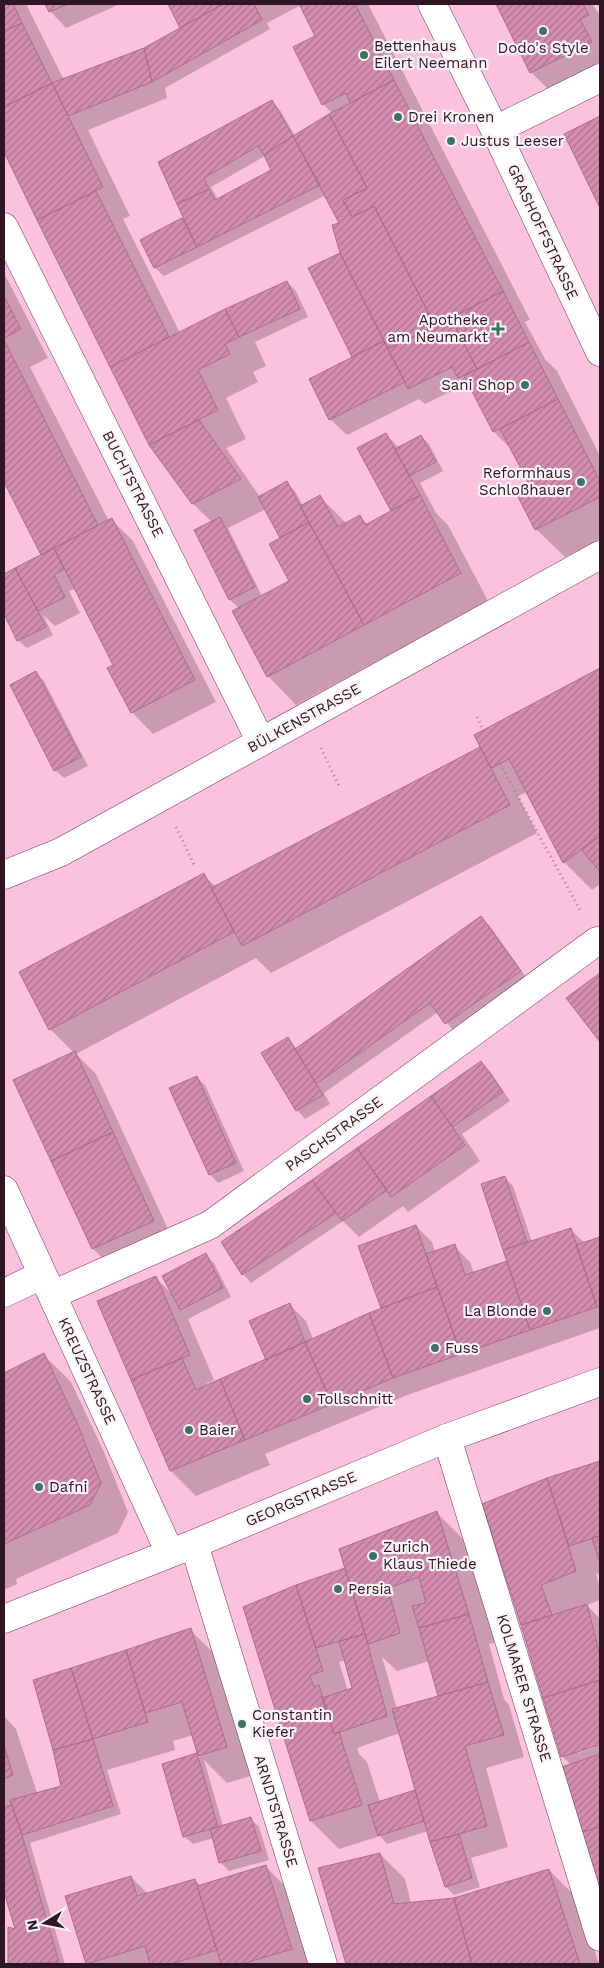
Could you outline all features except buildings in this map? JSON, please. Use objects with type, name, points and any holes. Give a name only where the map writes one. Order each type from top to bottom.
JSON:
[{"type":"street","name":"GRASHOFFSTRASSE","points":[[432,4],[495,130],[600,352]]},
{"type":"street","points":[[495,130],[600,78]]},
{"type":"street","name":"BUCHTSTRASSE","points":[[4,227],[261,742]]},
{"type":"street","name":"BÜLKENSTRASSE","points":[[4,875],[61,852],[600,555]]},
{"type":"street","name":"PASCHSTRASSE","points":[[4,1293],[47,1285],[210,1225],[597,941]]},
{"type":"street","name":"KREUZSTRASSE","points":[[4,1190],[47,1285],[182,1548]]},
{"type":"street","name":"GEORGSTRASSE","points":[[4,1619],[182,1548],[447,1438],[600,1382]]},
{"type":"street","name":"KOLMARER STRASSE","points":[[447,1438],[600,1937]]},
{"type":"street","name":"ARNDTSTRASSE","points":[[182,1548],[323,1964]]},
{"type":"path","points":[[477,716],[483,730]]},
{"type":"path","points":[[500,764],[597,941]]},
{"type":"path","points":[[161,798],[194,865]]},
{"type":"place","name":"Dodo's Style","points":[[543,31]]},
{"type":"place","name":"Bettenhaus Eilert Neemann","points":[[364,55]]},
{"type":"place","name":"Drei Kronen","points":[[398,117]]},
{"type":"place","name":"Justus Leeser","points":[[451,141]]},
{"type":"place","name":"Apotheke am Neumarkt","points":[[498,329]]},
{"type":"place","name":"Sani Shop","points":[[525,385]]},
{"type":"place","name":"Reformhaus Schloßhauer","points":[[581,482]]},
{"type":"place","name":"La Blonde","points":[[547,1311]]},
{"type":"place","name":"Fuss","points":[[435,1348]]},
{"type":"place","name":"Tollschnitt","points":[[307,1399]]},
{"type":"place","name":"Baier","points":[[189,1430]]},
{"type":"place","name":"Dafni","points":[[39,1487]]},
{"type":"place","name":"Zurich Klaus Thiede","points":[[373,1556]]},
{"type":"place","name":"Persia","points":[[338,1589]]},
{"type":"place","name":"Constantin Kiefer","points":[[242,1724]]}]
